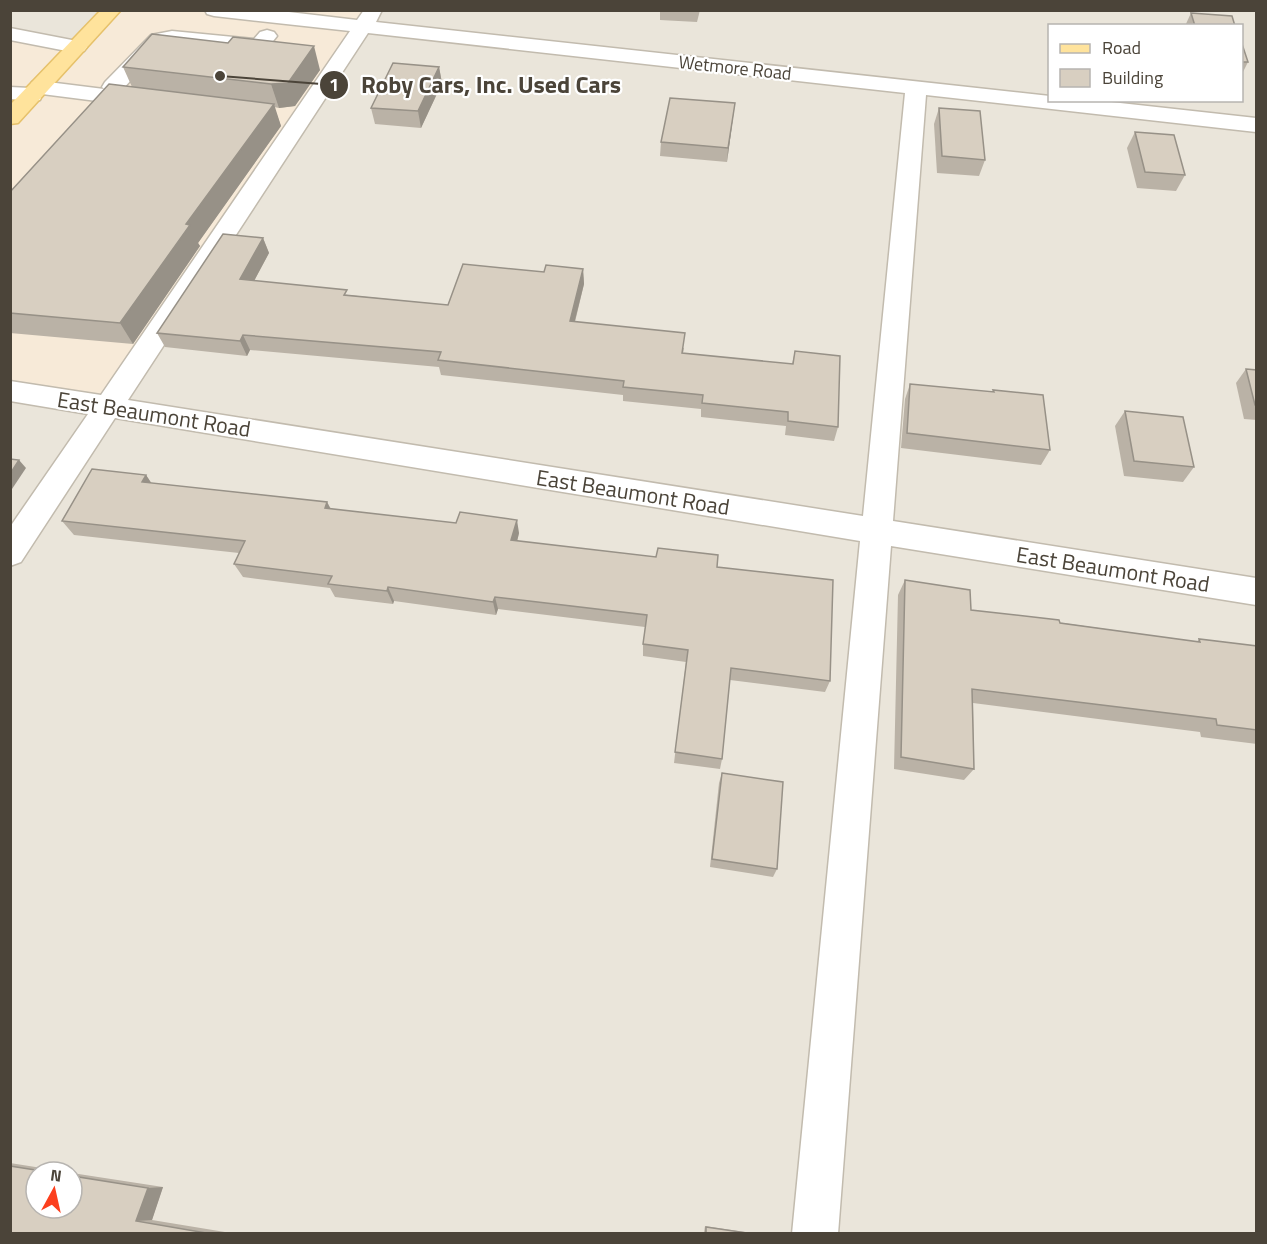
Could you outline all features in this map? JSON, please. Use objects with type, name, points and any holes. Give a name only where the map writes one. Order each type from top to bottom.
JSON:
[{"type":"main road","points":[[10,118],[112,10]]},
{"type":"street","name":"Wetmore Road","points":[[214,10],[282,18],[368,19],[915,88],[1257,125]]},
{"type":"street","points":[[259,46],[282,18]]},
{"type":"street","points":[[10,553],[109,407],[288,112],[332,55],[368,19]]},
{"type":"street","points":[[10,34],[77,47]]},
{"type":"street","points":[[113,87],[158,39],[172,37],[280,49]]},
{"type":"street","points":[[10,93],[75,90],[100,86],[161,98],[93,95],[75,90]]},
{"type":"street","points":[[815,1233],[915,88]]},
{"type":"street","name":"East Beaumont Road","points":[[10,391],[1257,592]]},
{"type":"shaded area","points":[[11,11],[110,11],[76,46],[11,39]]},
{"type":"shaded area","points":[[110,11],[373,11],[113,399],[11,385],[11,39],[76,46]]},
{"type":"shaded area","points":[[373,11],[1256,11],[1256,1233],[11,1233],[10,385]]},
{"type":"building","points":[[1191,13],[1232,16],[1234,24],[1194,24]]},
{"type":"building","points":[[152,34],[228,43],[233,37],[314,46],[288,83],[271,84],[123,67]]},
{"type":"building","points":[[1243,47],[1248,62],[1243,62]]},
{"type":"building","points":[[393,63],[439,67],[418,111],[371,108]]},
{"type":"building","points":[[109,84],[274,104],[186,224],[190,225],[120,323],[10,313],[10,192]]},
{"type":"building","points":[[670,98],[735,103],[728,148],[661,142]]},
{"type":"building","points":[[939,108],[980,111],[985,160],[942,156]]},
{"type":"building","points":[[1135,132],[1174,135],[1185,175],[1145,172]]},
{"type":"building","points":[[223,234],[263,238],[240,279],[347,290],[344,295],[448,305],[463,264],[544,272],[546,265],[583,269],[570,321],[685,333],[682,353],[793,364],[795,351],[840,356],[838,427],[788,421],[788,412],[702,403],[703,395],[623,387],[624,381],[438,360],[441,352],[243,335],[240,341],[157,333]]},
{"type":"building","points":[[1246,369],[1257,370],[1257,405],[1255,405]]},
{"type":"building","points":[[910,384],[1043,395],[1050,450],[907,433]]},
{"type":"building","points":[[1125,411],[1183,417],[1194,467],[1134,461]]},
{"type":"building","points":[[10,459],[19,460],[10,474]]},
{"type":"building","points":[[92,469],[146,475],[142,482],[327,502],[325,508],[456,523],[460,512],[517,520],[511,540],[656,557],[658,548],[718,555],[717,567],[833,580],[830,681],[731,668],[722,759],[675,752],[688,650],[643,644],[647,615],[495,597],[493,602],[388,587],[387,591],[328,584],[332,576],[234,564],[245,541],[62,521]]},
{"type":"building","points":[[905,580],[970,590],[971,610],[1059,620],[1060,623],[1200,642],[1199,639],[1257,646],[1257,730],[1217,725],[1216,719],[972,689],[974,769],[901,757]]},
{"type":"building","points":[[722,773],[783,782],[777,869],[712,859]]},
{"type":"building","points":[[10,1166],[24,1168],[24,1220],[84,1220],[84,1178],[148,1188],[136,1221],[206,1233],[10,1233]]},
{"type":"building","points":[[706,1227],[747,1233],[706,1233]]},
{"type":"place","name":"Roby Cars, Inc. Used Cars","points":[[220,76]]}]
